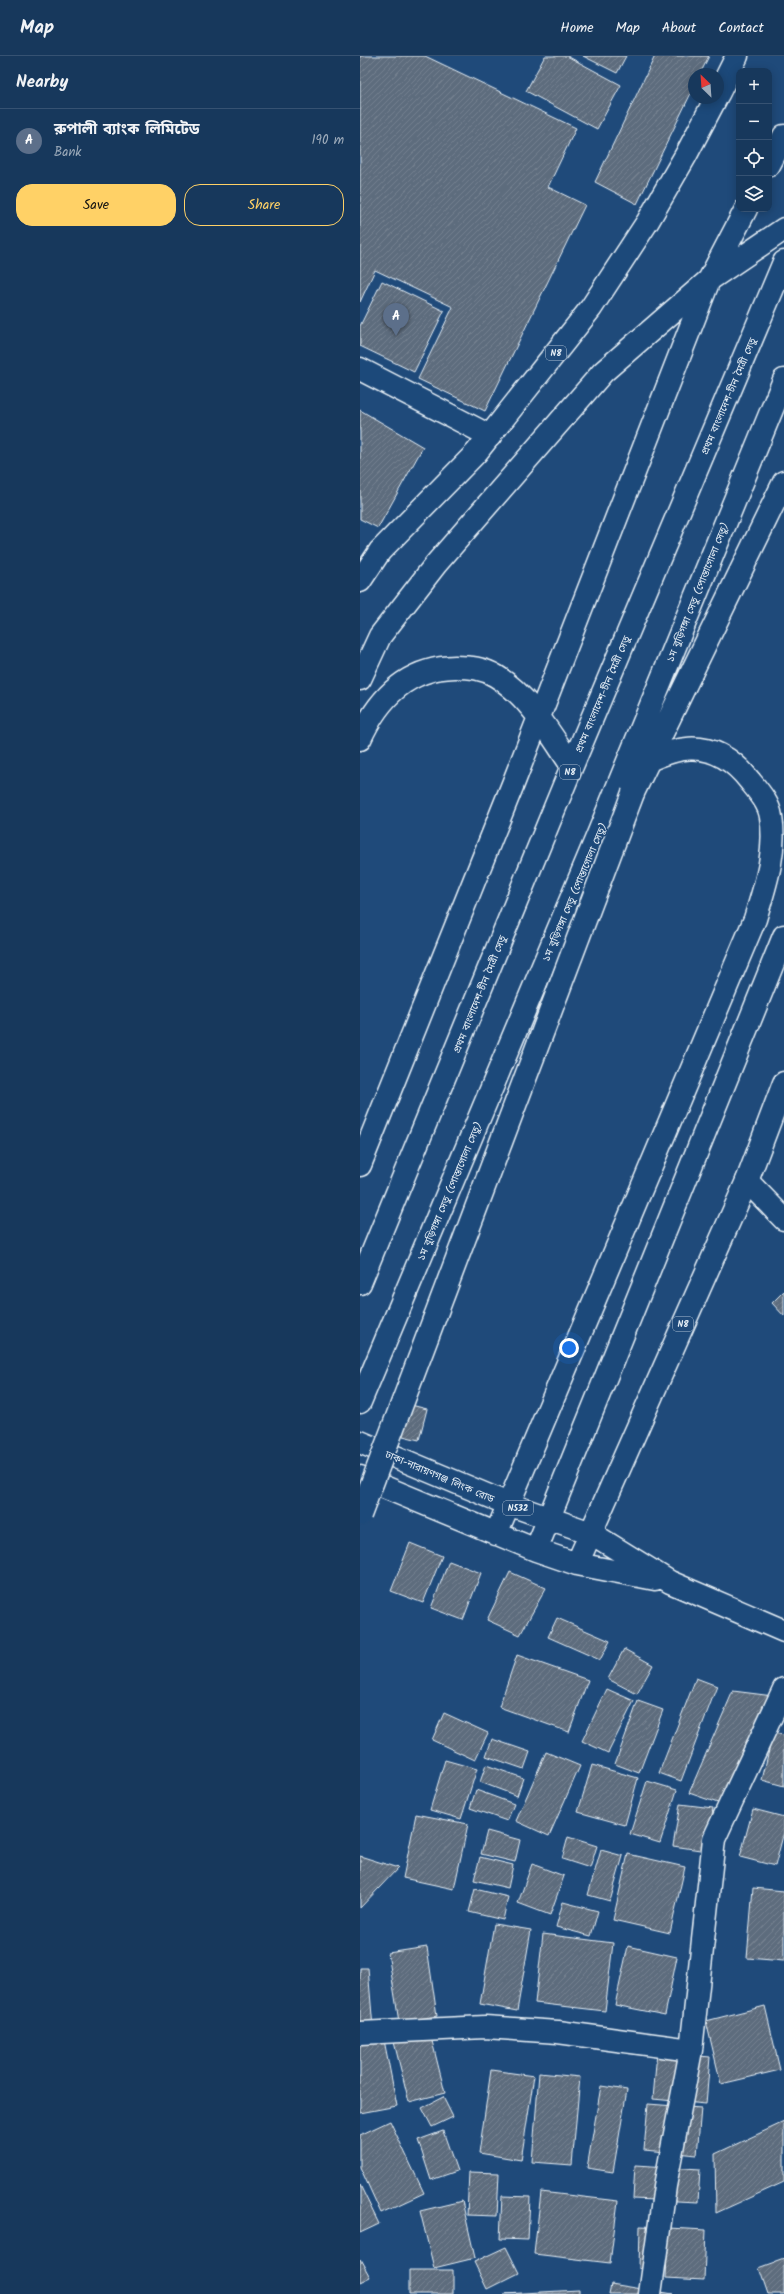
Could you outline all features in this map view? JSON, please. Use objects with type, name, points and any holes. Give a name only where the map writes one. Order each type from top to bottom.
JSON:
[{"type":"main road","points":[[724,82],[737,56]]},
{"type":"main road","name":"N8","points":[[360,580],[380,551],[476,453],[592,308],[652,215],[686,156],[713,104]]},
{"type":"main road","points":[[772,159],[784,136]]},
{"type":"main road","points":[[360,1165],[524,754],[709,280],[744,212]]},
{"type":"main road","points":[[360,679],[380,636],[436,564],[603,372],[709,280],[784,229]]},
{"type":"main road","name":"প্রথম বাংলাদেশ-চীন মৈত্রী সেতু","points":[[360,1283],[572,766],[784,262]]},
{"type":"main road","points":[[360,369],[490,436]]},
{"type":"main road","name":"১ম বুড়িগঙ্গা সেতু (পোস্তাগোলা সেতু)","points":[[360,1402],[623,774],[784,380]]},
{"type":"main road","points":[[360,1515],[634,793],[653,757],[784,482]]},
{"type":"main road","points":[[360,739],[368,720],[392,690],[415,675],[439,668],[475,666],[496,676],[512,688],[538,717],[572,766]]},
{"type":"main road","points":[[496,1534],[755,919],[769,872],[771,817],[764,798],[745,774],[730,761],[713,752],[682,748],[653,757],[623,774]]},
{"type":"main road","points":[[536,1550],[784,936]]},
{"type":"main road","name":"N8","points":[[577,1564],[747,1181],[784,1083]]},
{"type":"main road","points":[[747,1181],[784,1219]]},
{"type":"main road","name":"ঢাকা-নারায়ণগঞ্জ লিংক রোড","points":[[360,1442],[508,1504],[591,1533],[670,1582],[784,1630]]},
{"type":"main road","name":"ঢাকা-নারায়ণগঞ্জ লিংক রোড","points":[[360,1477],[496,1534],[577,1564],[670,1582]]},
{"type":"main road","points":[[650,2294],[665,2186],[691,2050],[714,1839],[784,1689]]},
{"type":"main road","points":[[360,2033],[485,2027],[558,2032],[691,2050]]},
{"type":"building","points":[[360,56],[425,56],[576,128],[548,187],[585,205],[485,411],[418,379],[453,307],[375,270],[360,302]]},
{"type":"building","points":[[545,56],[567,56],[621,85],[597,129],[526,91]]},
{"type":"building","points":[[583,56],[626,56],[617,73]]},
{"type":"building","points":[[655,56],[709,56],[703,68],[688,68],[688,99],[637,204],[595,182]]},
{"type":"building","points":[[382,281],[444,311],[414,372],[360,346],[360,326]]},
{"type":"building","points":[[360,410],[423,447],[378,528],[360,519]]},
{"type":"building","points":[[784,1291],[784,1316],[772,1303]]},
{"type":"building","points":[[395,1401],[427,1409],[419,1440],[387,1432]]},
{"type":"building","points":[[410,1543],[442,1556],[423,1603],[391,1591]]},
{"type":"building","points":[[449,1561],[481,1573],[463,1620],[431,1608]]},
{"type":"building","points":[[510,1572],[546,1588],[520,1635],[487,1620]]},
{"type":"building","points":[[557,1618],[610,1641],[600,1660],[548,1637]]},
{"type":"building","points":[[624,1649],[653,1665],[637,1694],[608,1679]]},
{"type":"building","points":[[517,1655],[588,1680],[569,1732],[499,1707]]},
{"type":"building","points":[[696,1678],[717,1686],[681,1781],[659,1773]]},
{"type":"building","points":[[607,1689],[634,1701],[608,1753],[582,1741]]},
{"type":"building","points":[[733,1691],[773,1696],[735,1809],[689,1793]]},
{"type":"building","points":[[638,1701],[663,1710],[639,1773],[615,1764]]},
{"type":"building","points":[[444,1713],[488,1733],[475,1760],[432,1740]]},
{"type":"building","points":[[773,1733],[784,1735],[784,1786],[762,1780]]},
{"type":"building","points":[[492,1739],[530,1752],[524,1769],[486,1756]]},
{"type":"building","points":[[546,1752],[580,1766],[549,1836],[516,1821]]},
{"type":"building","points":[[445,1760],[477,1769],[461,1819],[430,1810]]},
{"type":"building","points":[[486,1765],[523,1778],[517,1796],[480,1782]]},
{"type":"building","points":[[592,1765],[638,1778],[625,1825],[578,1812]]},
{"type":"building","points":[[647,1781],[677,1790],[660,1843],[630,1834]]},
{"type":"building","points":[[476,1790],[514,1804],[507,1821],[470,1808]]},
{"type":"building","points":[[680,1804],[713,1808],[707,1851],[673,1846]]},
{"type":"building","points":[[753,1809],[784,1817],[784,1832],[775,1866],[740,1857]]},
{"type":"building","points":[[416,1814],[468,1824],[454,1889],[403,1878]]},
{"type":"building","points":[[487,1831],[520,1840],[515,1862],[481,1854]]},
{"type":"building","points":[[568,1837],[597,1846],[590,1868],[562,1859]]},
{"type":"building","points":[[601,1850],[623,1856],[610,1901],[588,1895]]},
{"type":"building","points":[[628,1854],[685,1867],[670,1933],[613,1920]]},
{"type":"building","points":[[360,1856],[398,1868],[360,1908]]},
{"type":"building","points":[[480,1857],[513,1865],[508,1888],[474,1880]]},
{"type":"building","points":[[532,1864],[564,1876],[550,1915],[518,1903]]},
{"type":"building","points":[[753,1888],[784,1891],[784,1961],[747,1958]]},
{"type":"building","points":[[475,1889],[508,1897],[503,1920],[469,1912]]},
{"type":"building","points":[[563,1902],[598,1911],[591,1936],[556,1927]]},
{"type":"building","points":[[494,1924],[531,1930],[517,2011],[480,2004]]},
{"type":"building","points":[[543,1934],[613,1943],[605,2011],[535,2003]]},
{"type":"building","points":[[628,1946],[677,1957],[665,2015],[615,2005]]},
{"type":"building","points":[[427,1947],[437,2016],[399,2022],[388,1953]]},
{"type":"building","points":[[360,1968],[368,1968],[373,2028],[360,2029]]},
{"type":"building","points":[[765,2006],[780,2070],[721,2084],[706,2021]]},
{"type":"building","points":[[430,2033],[445,2093],[409,2102],[394,2042]]},
{"type":"building","points":[[383,2035],[397,2106],[360,2113],[360,2040]]},
{"type":"building","points":[[657,2052],[710,2057],[706,2104],[653,2099]]},
{"type":"building","points":[[491,2070],[534,2076],[521,2160],[479,2153]]},
{"type":"building","points":[[539,2073],[580,2077],[572,2165],[532,2162]]},
{"type":"building","points":[[601,2086],[627,2090],[613,2172],[587,2168]]},
{"type":"building","points":[[443,2097],[453,2117],[432,2127],[422,2108]]},
{"type":"building","points":[[648,2104],[701,2108],[697,2155],[644,2150]]},
{"type":"building","points":[[390,2121],[424,2193],[381,2213],[360,2167],[360,2135]]},
{"type":"building","points":[[784,2122],[784,2182],[716,2213],[715,2154]]},
{"type":"building","points":[[443,2131],[457,2171],[431,2180],[418,2140]]},
{"type":"building","points":[[635,2165],[700,2169],[698,2202],[633,2199]]},
{"type":"building","points":[[469,2172],[499,2173],[497,2216],[467,2215]]},
{"type":"building","points":[[360,2185],[379,2224],[360,2233]]},
{"type":"building","points":[[541,2192],[618,2201],[610,2263],[534,2254]]},
{"type":"building","points":[[502,2196],[530,2197],[528,2240],[500,2239]]},
{"type":"building","points":[[462,2201],[475,2258],[434,2268],[420,2211]]},
{"type":"building","points":[[640,2226],[663,2227],[662,2268],[639,2268]]},
{"type":"building","points":[[668,2228],[706,2230],[704,2280],[666,2278]]},
{"type":"building","points":[[506,2247],[519,2273],[487,2289],[474,2262]]},
{"type":"building","points":[[360,2259],[370,2277],[360,2282]]},
{"type":"building","points":[[784,2259],[784,2294],[768,2294],[759,2268]]},
{"type":"building","points":[[409,2270],[453,2270],[453,2294],[409,2294]]},
{"type":"building","points":[[611,2284],[673,2294],[609,2294]]},
{"type":"building","points":[[579,2290],[579,2294],[504,2294]]},
{"type":"place","name":"রুপালী ব্যাংক লিমিটেড","points":[[396,336]]}]
